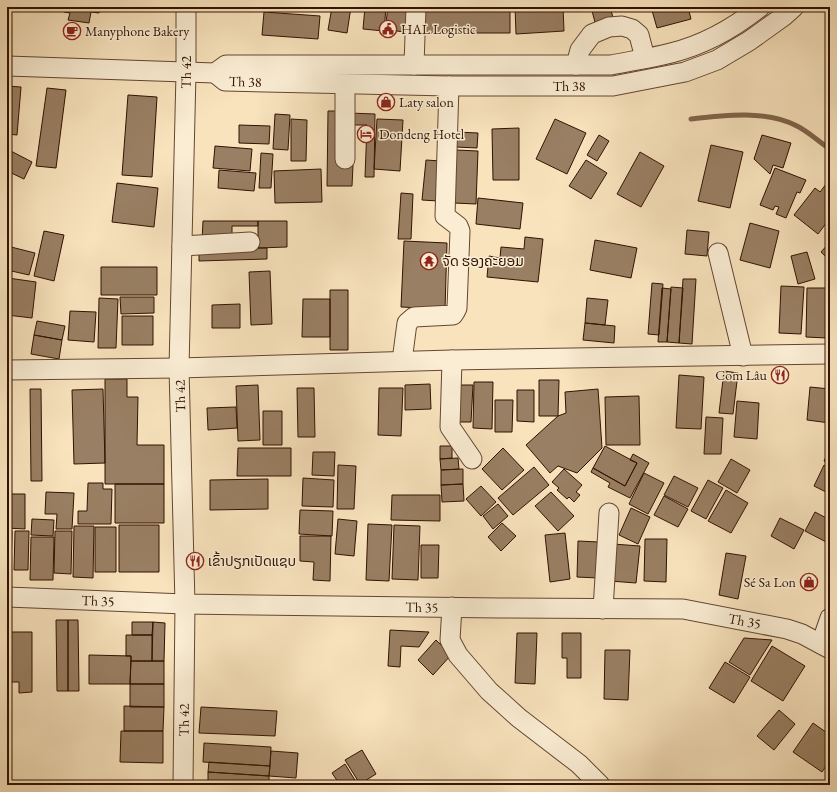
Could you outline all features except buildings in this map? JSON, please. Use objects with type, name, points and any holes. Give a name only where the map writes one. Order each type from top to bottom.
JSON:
[{"type":"street","name":"Th 42","points":[[183,785],[185,604],[179,368],[186,73],[186,7]]},
{"type":"street","points":[[414,65],[416,7]]},
{"type":"street","name":"Th 38","points":[[760,7],[725,30],[700,43],[672,53],[611,65],[226,65],[215,73],[225,81],[449,86],[614,86],[685,72],[717,60],[749,41],[794,7]]},
{"type":"street","points":[[576,65],[580,50],[592,34],[608,27],[622,26],[632,29],[639,35],[645,58]]},
{"type":"street","points":[[7,66],[215,73]]},
{"type":"street","points":[[345,84],[346,159]]},
{"type":"street","points":[[402,361],[407,323],[414,317],[453,315],[457,308],[460,231],[458,226],[445,216],[449,86]]},
{"type":"street","points":[[182,246],[250,242]]},
{"type":"street","points":[[718,253],[743,356]]},
{"type":"street","points":[[7,370],[179,368],[452,360],[830,354]]},
{"type":"street","points":[[452,360],[450,427],[472,459]]},
{"type":"street","points":[[603,609],[609,513]]},
{"type":"street","name":"Th 35","points":[[7,597],[185,604],[683,609],[786,629],[802,634],[825,646]]},
{"type":"street","points":[[452,607],[450,640],[458,655],[489,691],[519,718],[580,764],[600,785]]},
{"type":"street","points":[[825,646],[830,618]]},
{"type":"waterway","points":[[691,119],[732,115],[773,118],[797,126],[830,149]]},
{"type":"place","name":"HAL Logistic","points":[[388,29]]},
{"type":"place","name":"Manyphone Bakery","points":[[72,31]]},
{"type":"place","name":"Laty salon","points":[[386,102]]},
{"type":"place","name":"Dondeng Hotel","points":[[366,134]]},
{"type":"place","name":"ຈັດ ຮອງຄະຍອມ","points":[[429,261]]},
{"type":"place","name":"Com Lâu","points":[[780,375]]},
{"type":"place","name":"ເຂົ້າປຽກເປັດແຊບ","points":[[195,561]]},
{"type":"place","name":"Sé Sa Lon","points":[[809,582]]}]
